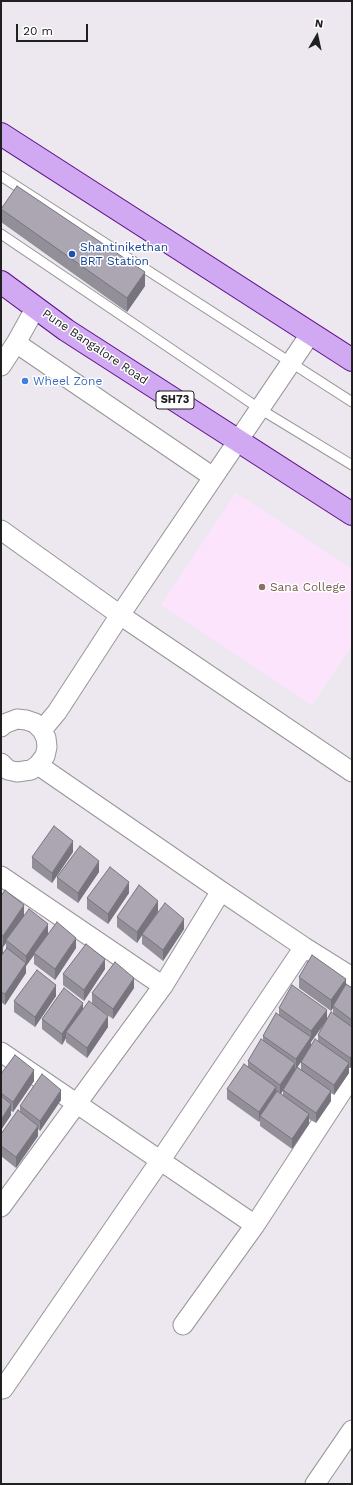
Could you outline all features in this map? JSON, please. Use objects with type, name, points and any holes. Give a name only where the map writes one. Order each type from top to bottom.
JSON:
[{"type":"main road","points":[[1,134],[352,360]]},
{"type":"main road","name":"Pune Bangalore Road","points":[[1,282],[66,330],[352,514]]},
{"type":"street","points":[[1,366],[36,307]]},
{"type":"street","points":[[42,730],[57,712],[120,614],[311,333]]},
{"type":"street","points":[[16,343],[213,476]]},
{"type":"street","points":[[1,530],[120,614],[352,772]]},
{"type":"street","points":[[1,727],[4,724],[16,719],[35,723],[42,730],[46,738],[47,747],[45,756],[38,765],[31,770],[17,772],[8,770],[1,763]]},
{"type":"street","points":[[38,765],[221,891],[304,947],[352,977]]},
{"type":"street","points":[[1,876],[163,986]]},
{"type":"street","points":[[1,1207],[163,986],[221,891]]},
{"type":"street","points":[[3,1389],[160,1161],[304,947]]},
{"type":"street","points":[[1,1052],[255,1225]]},
{"type":"street","points":[[183,1325],[255,1225],[352,1076]]},
{"type":"street","points":[[315,1484],[352,1430]]},
{"type":"lane","points":[[1,176],[352,402]]},
{"type":"lane","points":[[1,234],[260,409],[352,465]]},
{"type":"shaded area","name":"Sana College","points":[[236,493],[352,569],[352,646],[312,705],[161,605]]},
{"type":"building","points":[[17,186],[145,272],[127,298],[1,209]]},
{"type":"building","points":[[54,826],[73,841],[52,873],[32,857]]},
{"type":"building","points":[[80,846],[99,861],[78,893],[57,877]]},
{"type":"building","points":[[110,867],[129,882],[108,914],[87,898]]},
{"type":"building","points":[[139,885],[158,901],[137,932],[117,917]]},
{"type":"building","points":[[5,890],[24,905],[3,936],[1,935],[1,896]]},
{"type":"building","points":[[165,903],[184,919],[163,950],[142,934]]},
{"type":"building","points":[[29,909],[48,924],[26,956],[6,940]]},
{"type":"building","points":[[57,922],[76,938],[55,969],[34,953]]},
{"type":"building","points":[[86,944],[105,959],[84,990],[63,974]]},
{"type":"building","points":[[7,948],[26,963],[5,994],[1,992],[1,956]]},
{"type":"building","points":[[312,955],[346,979],[331,1000],[299,977]]},
{"type":"building","points":[[115,962],[134,978],[113,1009],[92,993]]},
{"type":"building","points":[[37,970],[56,985],[35,1017],[14,1001]]},
{"type":"building","points":[[346,984],[352,988],[352,1020],[333,1006]]},
{"type":"building","points":[[292,985],[327,1010],[311,1031],[279,1008]]},
{"type":"building","points":[[64,988],[83,1003],[62,1034],[42,1019]]},
{"type":"building","points":[[89,1001],[108,1016],[87,1048],[66,1032]]},
{"type":"building","points":[[331,1012],[352,1027],[352,1055],[350,1058],[318,1035]]},
{"type":"building","points":[[276,1013],[311,1037],[296,1059],[263,1036]]},
{"type":"building","points":[[261,1039],[295,1063],[280,1085],[248,1061]]},
{"type":"building","points":[[315,1039],[349,1063],[334,1085],[301,1062]]},
{"type":"building","points":[[15,1055],[34,1070],[13,1102],[1,1093],[1,1074]]},
{"type":"building","points":[[244,1064],[276,1087],[259,1112],[227,1089]]},
{"type":"building","points":[[297,1067],[331,1091],[316,1113],[283,1090]]},
{"type":"building","points":[[42,1074],[61,1090],[40,1121],[20,1106]]},
{"type":"building","points":[[277,1091],[309,1114],[292,1139],[260,1116]]},
{"type":"building","points":[[1,1096],[11,1104],[1,1120]]},
{"type":"building","points":[[18,1110],[38,1126],[16,1157],[1,1146],[1,1134]]},
{"type":"place","name":"Shantinikethan BRT Station","points":[[72,254]]},
{"type":"place","name":"Wheel Zone","points":[[25,381]]},
{"type":"place","name":"Sana College","points":[[262,587]]}]
